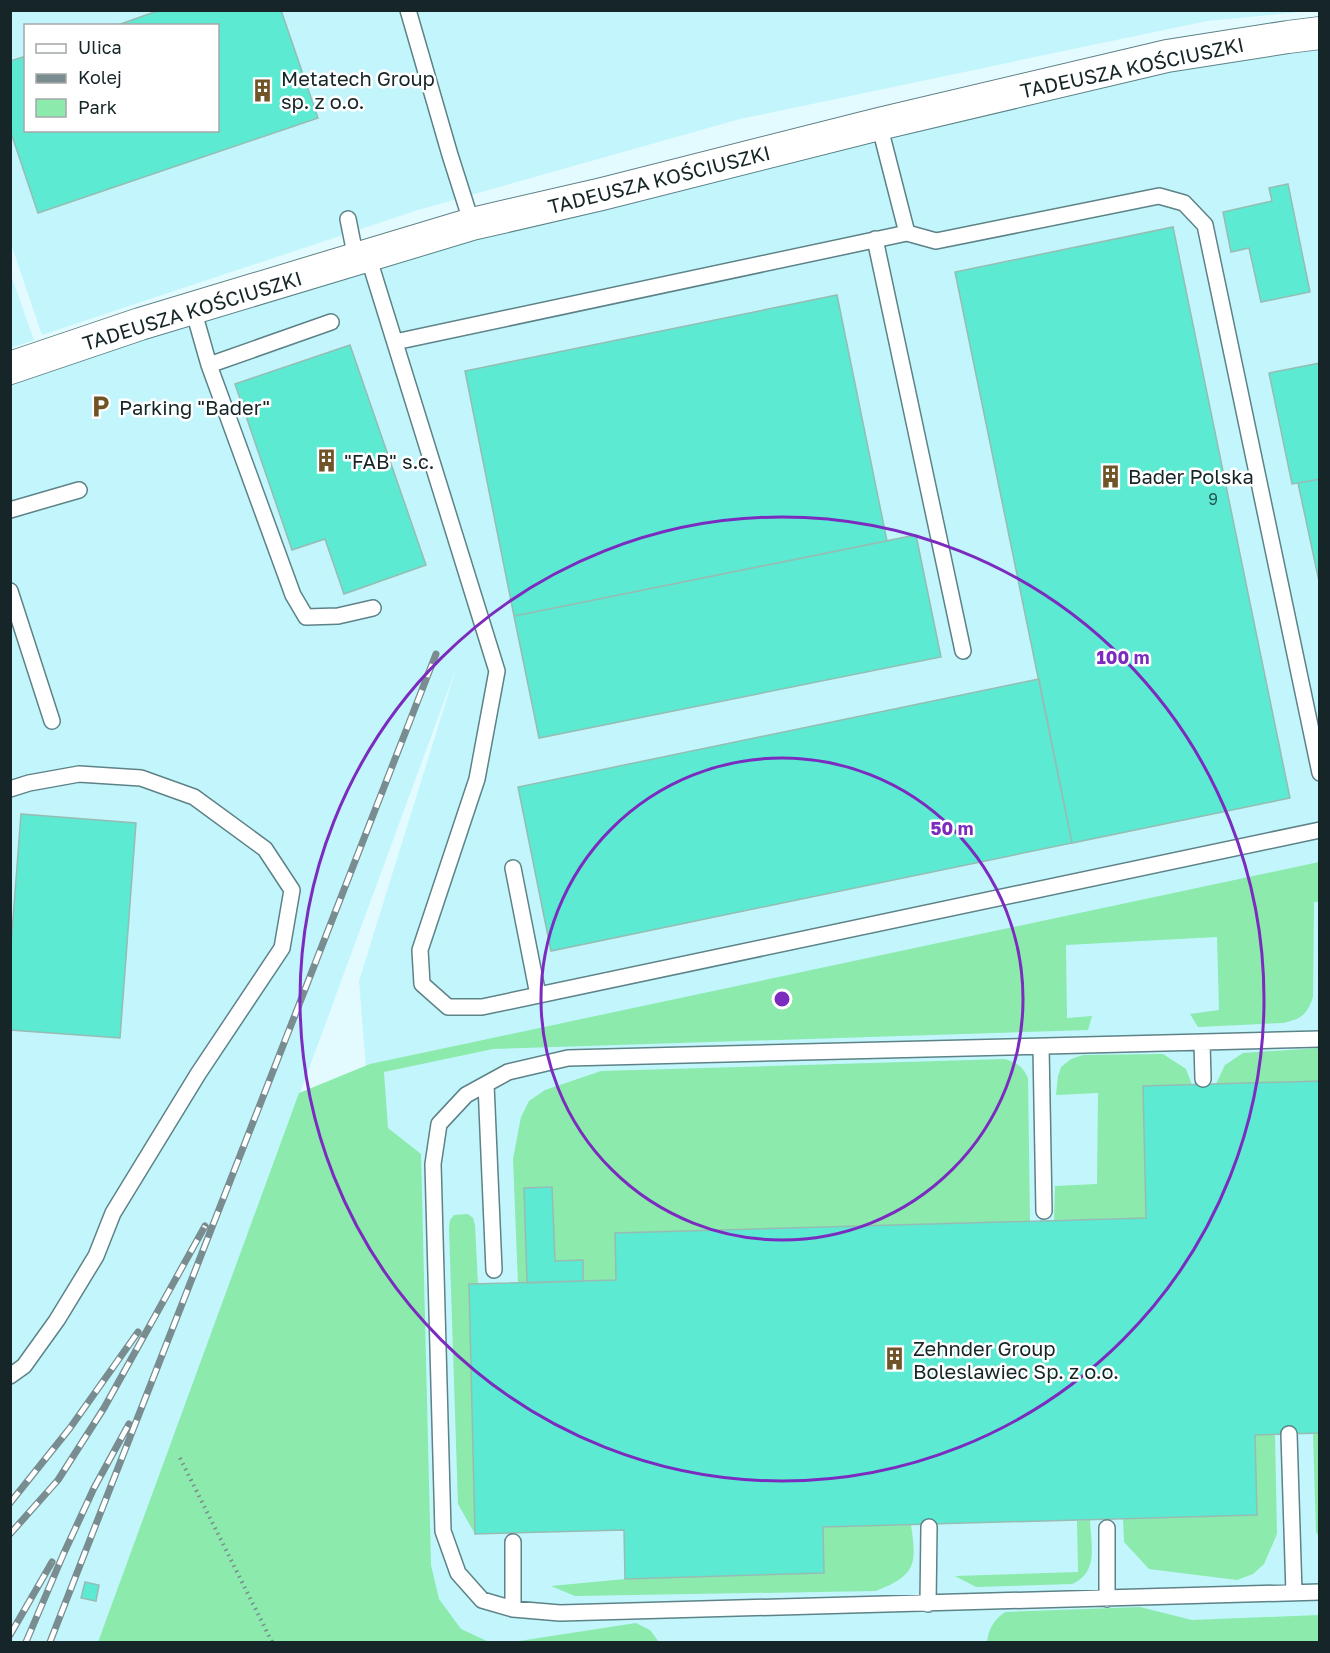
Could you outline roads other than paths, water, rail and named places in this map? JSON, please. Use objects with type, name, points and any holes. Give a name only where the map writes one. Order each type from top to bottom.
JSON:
[{"type":"street","name":"TADEUSZA KOŚCIUSZKI","points":[[10,368],[140,324],[471,224],[1167,56],[1320,33]]},
{"type":"lane","points":[[408,10],[471,224]]},
{"type":"lane","points":[[879,124],[907,233]]},
{"type":"lane","points":[[395,342],[907,233],[936,241],[1159,196],[1184,203],[1204,225],[1320,773]]},
{"type":"lane","points":[[348,219],[395,342],[497,671],[477,779],[420,950],[422,984],[448,1007],[483,1006],[538,995],[1320,830]]},
{"type":"lane","points":[[874,239],[963,651]]},
{"type":"lane","points":[[193,309],[209,365],[293,596],[306,617],[338,616],[373,608]]},
{"type":"lane","points":[[209,365],[331,322]]},
{"type":"lane","points":[[10,510],[79,490]]},
{"type":"lane","points":[[11,597],[52,721]]},
{"type":"lane","points":[[10,789],[29,783],[79,774],[141,778],[194,797],[265,849],[292,890],[282,948],[198,1074],[112,1213],[96,1256],[57,1320],[24,1366],[10,1376]]},
{"type":"lane","points":[[513,868],[538,995]]},
{"type":"lane","points":[[1320,1040],[568,1058],[508,1072],[466,1095],[439,1124],[433,1164],[443,1531],[458,1573],[482,1600],[513,1609],[560,1613],[1320,1592]]},
{"type":"lane","points":[[1203,1043],[1203,1079]]},
{"type":"lane","points":[[1041,1047],[1044,1211]]},
{"type":"lane","points":[[486,1084],[494,1270]]},
{"type":"lane","points":[[1289,1434],[1294,1593]]},
{"type":"lane","points":[[928,1604],[929,1527]]},
{"type":"lane","points":[[1107,1528],[1107,1599]]},
{"type":"lane","points":[[513,1542],[513,1609]]},
{"type":"railway","points":[[50,1642],[436,654]]},
{"type":"railway","points":[[10,1534],[58,1480],[104,1408],[205,1226]]},
{"type":"railway","points":[[10,1503],[70,1428],[138,1332]]},
{"type":"railway","points":[[26,1642],[94,1488],[129,1424]]},
{"type":"railway","points":[[10,1635],[52,1562]]},
{"type":"place","name":"Metatech Group sp. z o.o.","points":[[263,90]]},
{"type":"place","name":"Parking \"Bader\"","points":[[101,407]]},
{"type":"place","name":"\"FAB\" s.c.","points":[[326,461]]},
{"type":"place","name":"Bader Polska","points":[[1110,476]]},
{"type":"place","name":"Zehnder Group Boleslawiec Sp. z o.o.","points":[[895,1359]]}]
